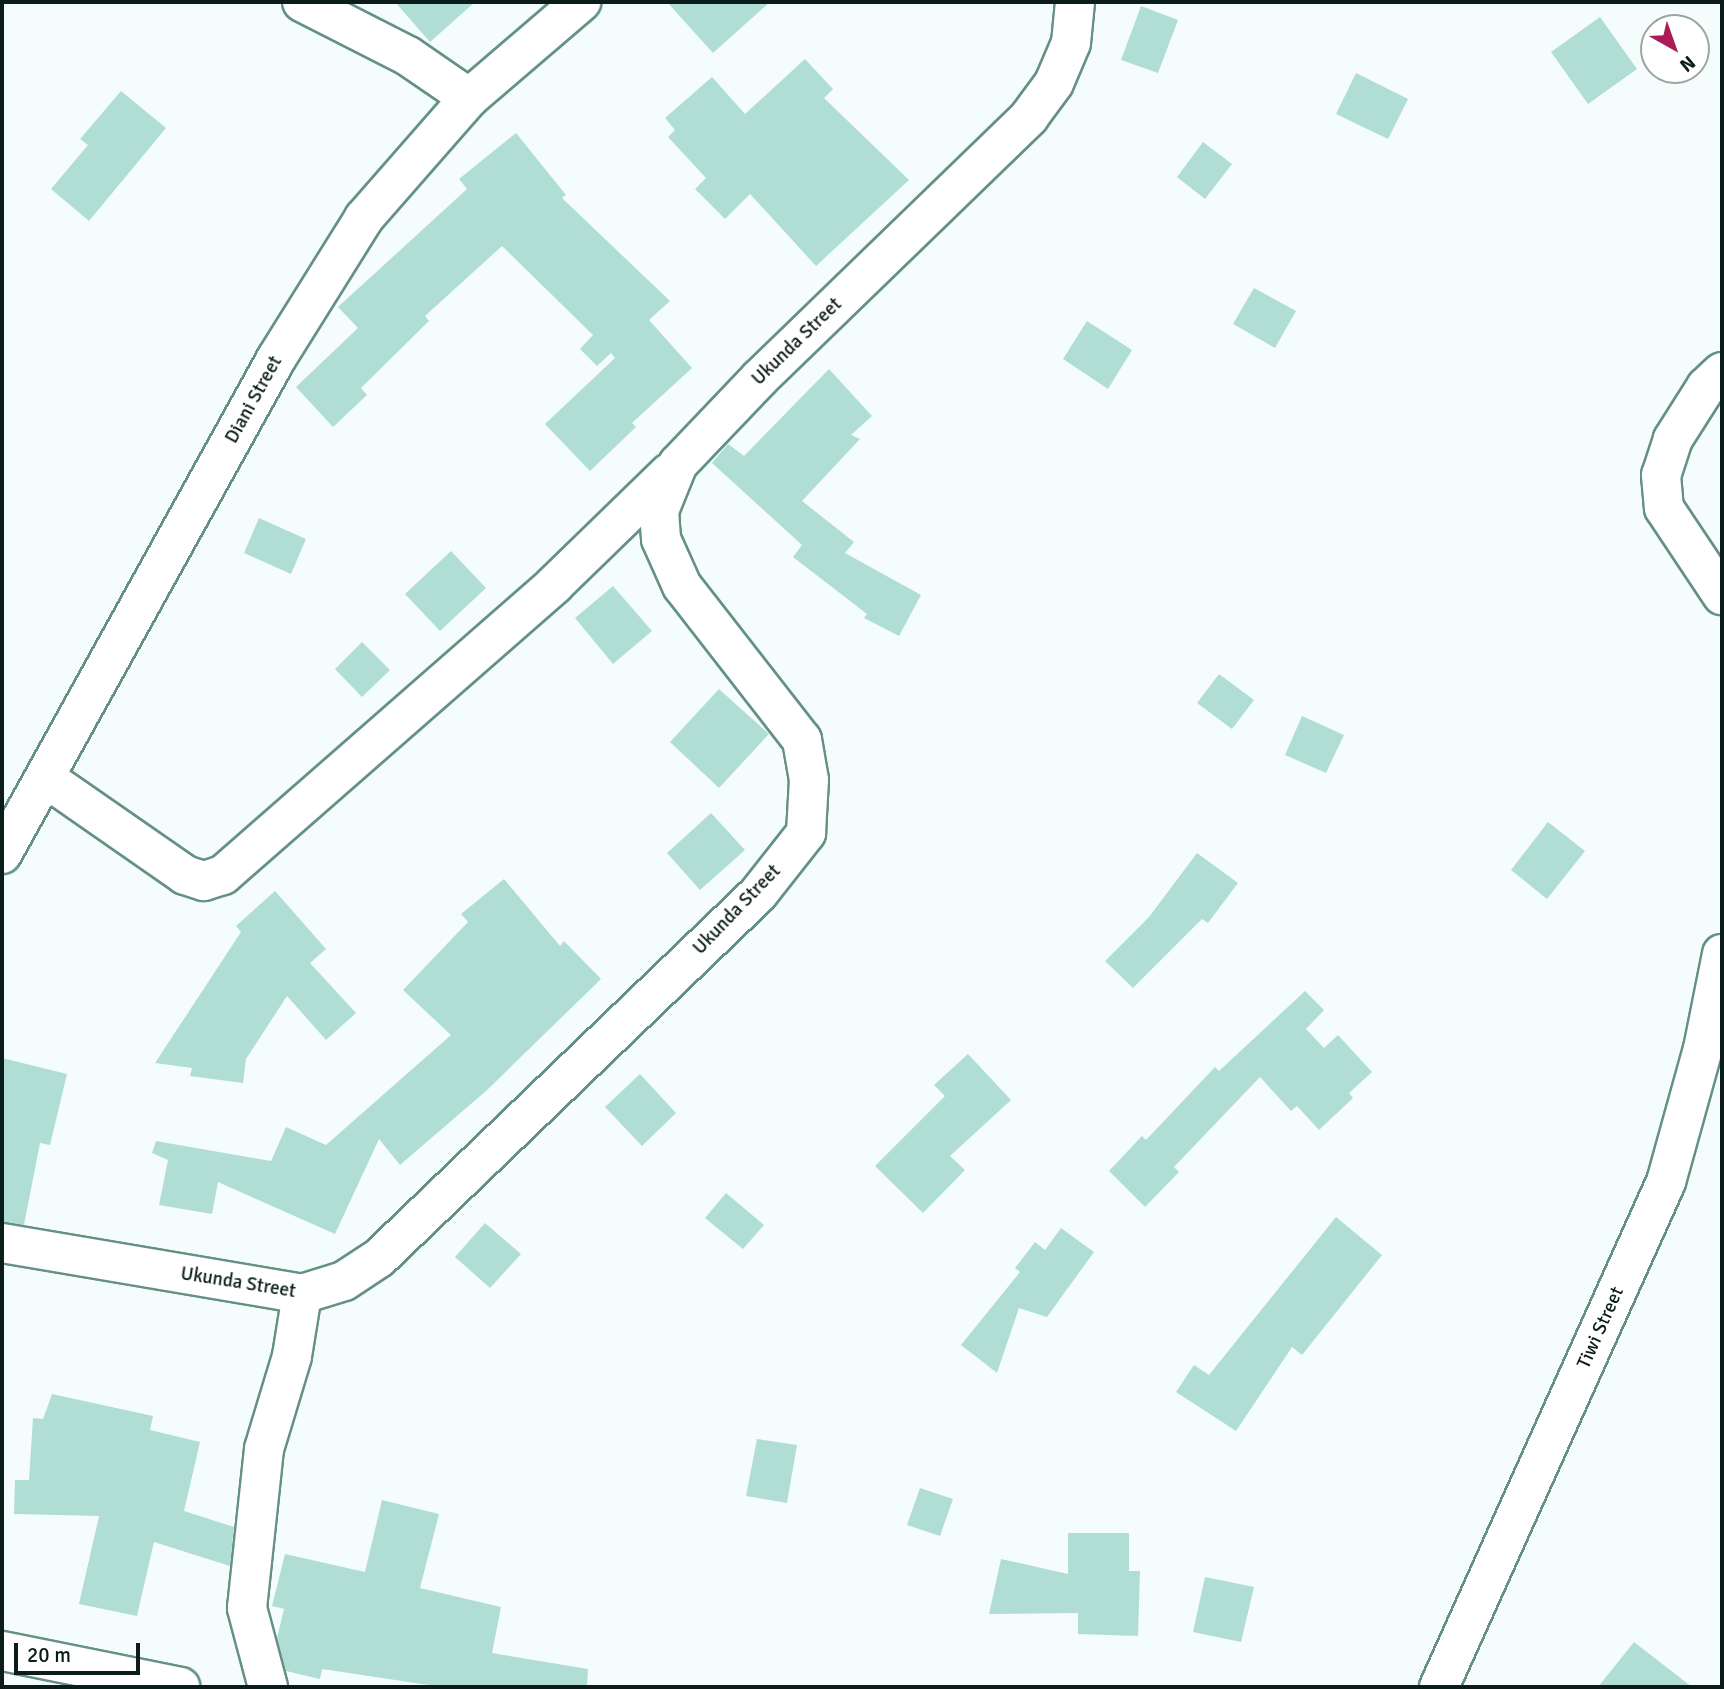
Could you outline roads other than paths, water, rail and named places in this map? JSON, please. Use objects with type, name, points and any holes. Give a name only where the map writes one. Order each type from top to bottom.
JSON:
[{"type":"street","points":[[302,2],[408,56],[469,98]]},
{"type":"street","name":"Diani Street","points":[[2,854],[47,779],[283,347],[364,218],[469,98],[581,2]]},
{"type":"street","name":"Ukunda Street","points":[[2,1243],[302,1294],[344,1281],[379,1258],[758,894],[806,833],[809,780],[802,740],[682,586],[661,539],[659,511],[678,464],[760,378],[1029,117],[1054,83],[1071,43],[1075,2]]},
{"type":"street","points":[[1722,372],[1706,387],[1673,439],[1661,475],[1664,508],[1722,595]]},
{"type":"street","points":[[47,779],[185,875],[204,881],[223,875],[555,584],[678,464]]},
{"type":"street","name":"Tiwi Street","points":[[1439,1687],[1666,1182],[1703,1049],[1722,954]]},
{"type":"street","points":[[268,1687],[247,1608],[264,1449],[292,1356],[302,1294]]},
{"type":"street","points":[[2,1651],[180,1687]]}]
